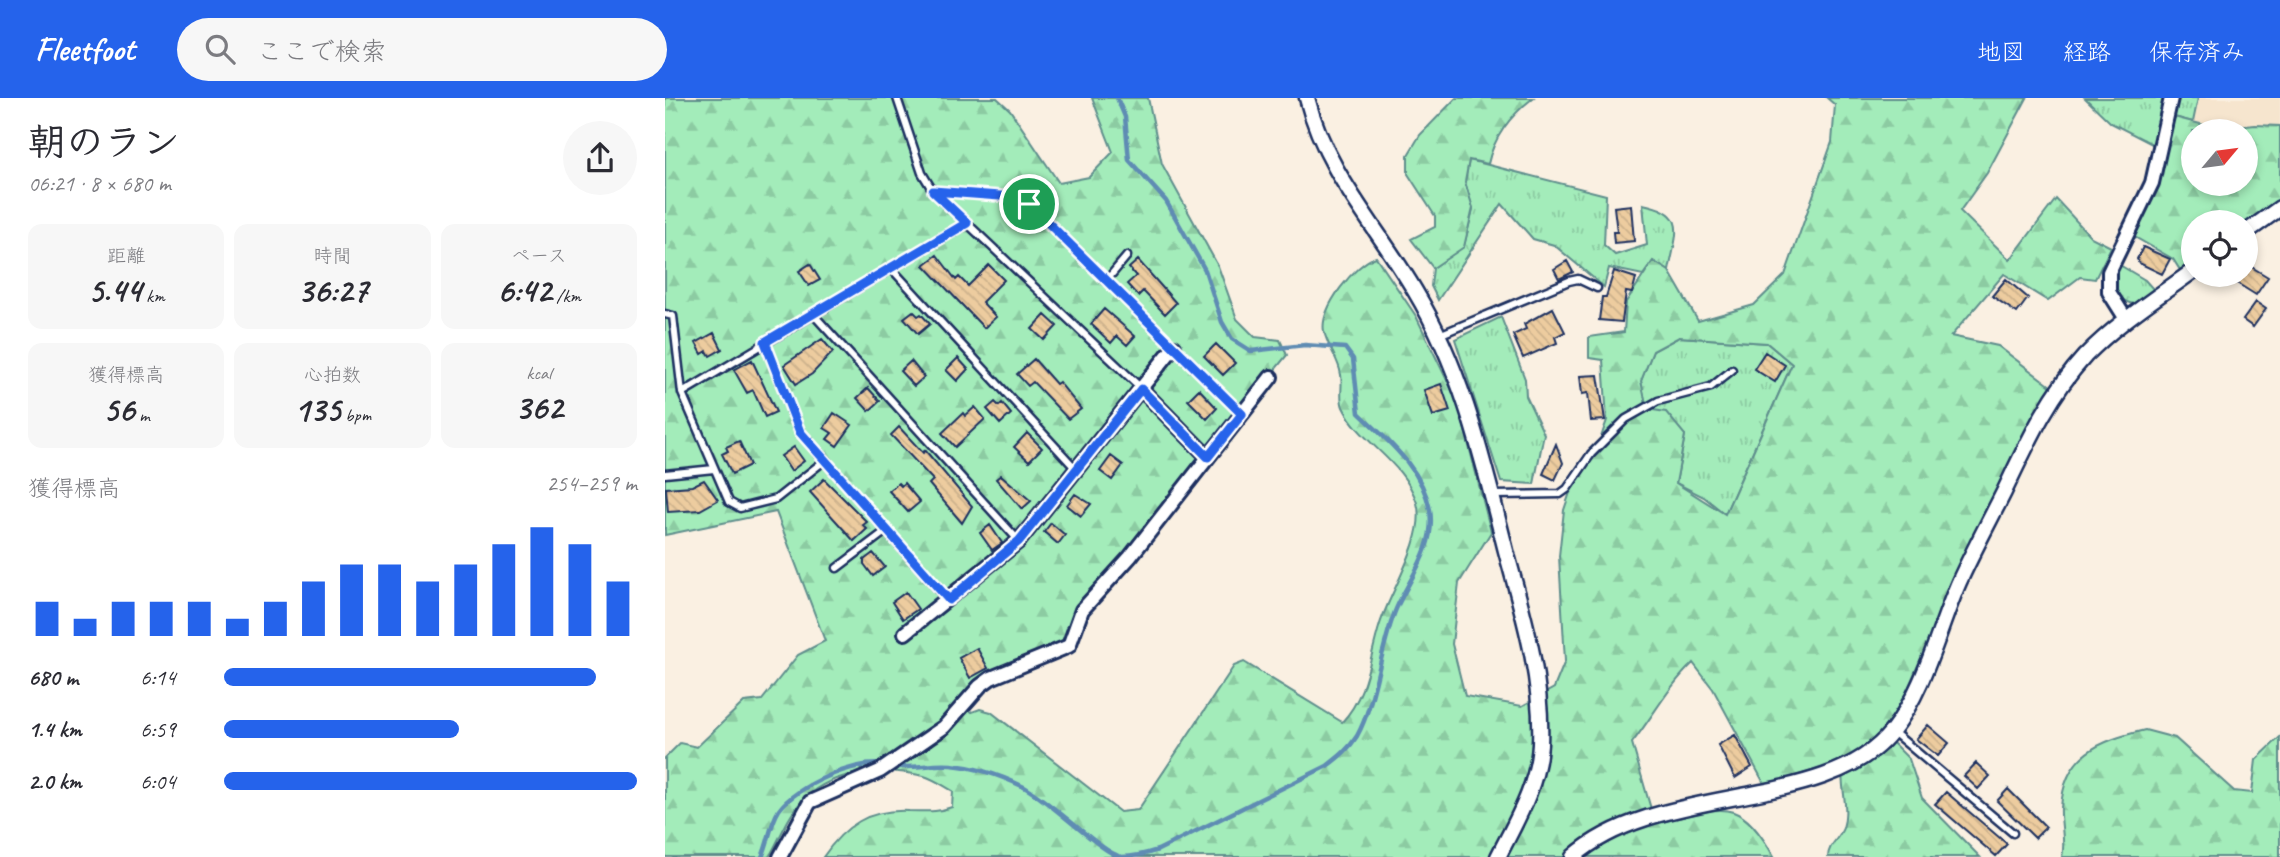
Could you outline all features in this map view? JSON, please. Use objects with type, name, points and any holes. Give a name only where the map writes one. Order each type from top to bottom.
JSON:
[{"type":"street","points":[[1307,98],[1314,127],[1331,165],[1415,290],[1439,335],[1464,396],[1532,651],[1540,745],[1533,783],[1498,857]]},
{"type":"street","points":[[2126,319],[2109,292],[2109,272],[2153,183],[2171,98]]},
{"type":"street","points":[[2258,224],[2280,208]]},
{"type":"street","points":[[1573,857],[1619,825],[1657,813],[1841,770],[1871,751],[1892,731],[1912,698],[1960,581],[2057,389],[2101,340],[2181,280]]},
{"type":"street","points":[[905,633],[1019,541],[1174,347]]},
{"type":"street","points":[[781,857],[810,802],[880,771],[944,727],[980,685],[991,678],[1069,646],[1082,610],[1130,557],[1271,377]]},
{"type":"street","points":[[1141,389],[1208,457]]},
{"type":"lane","points":[[897,98],[922,173],[933,191],[1141,389]]},
{"type":"lane","points":[[933,191],[1013,197],[1029,204],[1242,414]]},
{"type":"lane","points":[[681,393],[967,223]]},
{"type":"lane","points":[[1105,281],[1127,256]]},
{"type":"lane","points":[[891,268],[1076,469]]},
{"type":"lane","points":[[1439,335],[1569,281],[1579,279],[1597,288]]},
{"type":"lane","points":[[665,314],[673,316],[681,393],[729,502],[740,508],[776,499],[824,461]]},
{"type":"lane","points":[[813,314],[1019,541]]},
{"type":"lane","points":[[765,342],[800,432],[949,600]]},
{"type":"lane","points":[[1492,495],[1560,494],[1567,489],[1591,454],[1626,419],[1658,401],[1711,387],[1732,370]]},
{"type":"lane","points":[[665,474],[713,469]]},
{"type":"lane","points":[[837,568],[886,531]]},
{"type":"lane","points":[[1892,731],[2013,833]]},
{"type":"shaded area","points":[[2176,98],[2280,98],[2280,151],[2258,138],[2258,119],[2181,119],[2181,122],[2172,119]]},
{"type":"green space","points":[[665,98],[997,98],[1010,110],[1059,183],[1089,177],[1113,152],[1092,98],[1148,98],[1162,164],[1218,266],[1237,319],[1255,337],[1280,340],[1287,355],[1074,617],[1064,639],[959,702],[972,712],[980,709],[991,712],[1120,812],[1138,810],[1234,666],[1244,662],[1342,722],[1363,688],[1380,624],[1406,564],[1419,516],[1411,488],[1402,475],[1360,432],[1343,407],[1340,369],[1324,331],[1324,321],[1333,299],[1349,277],[1368,261],[1376,257],[1416,316],[1458,403],[1491,532],[1459,583],[1452,644],[1465,696],[1522,706],[1554,688],[1565,661],[1559,556],[1564,510],[1579,466],[1600,440],[1607,420],[1603,360],[1589,358],[1589,337],[1624,332],[1626,302],[1653,261],[1669,271],[1698,321],[1754,305],[1785,275],[1832,142],[1835,105],[1827,98],[2027,98],[1987,173],[1960,211],[2010,260],[2056,199],[2091,237],[2111,247],[2095,279],[2080,277],[2048,301],[2004,274],[1951,336],[1998,346],[2052,387],[1955,578],[1907,691],[1883,733],[1909,759],[1922,798],[1980,857],[1828,857],[1845,820],[1843,762],[1765,785],[1713,689],[1693,663],[1668,692],[1632,743],[1655,823],[1710,811],[1736,813],[1761,835],[1774,857],[823,857],[849,828],[870,816],[895,811],[931,811],[952,807],[953,791],[931,779],[909,773],[878,771],[846,776],[817,788],[794,811],[769,857],[665,857],[665,758],[680,743],[697,747],[744,702],[762,700],[798,655],[825,641],[776,512],[665,535]],"holes":[[[1679,337],[1767,343],[1792,364],[1725,514],[1676,483],[1685,435],[1666,412],[1647,409],[1641,381],[1653,351]]]},
{"type":"green space","points":[[1456,98],[1533,98],[1505,127],[1494,144],[1488,164],[1469,160],[1465,182],[1473,208],[1464,247],[1433,268],[1411,239],[1435,227],[1435,216],[1408,174],[1408,155],[1420,135]]},
{"type":"green space","points":[[2085,98],[2166,98],[2154,145],[2111,123]]},
{"type":"green space","points":[[2178,98],[2198,98],[2194,119],[2174,117]]},
{"type":"green space","points":[[2174,117],[2182,119],[2181,196],[2258,196],[2258,125],[2280,126],[2280,199],[2258,214],[2258,210],[2181,210],[2180,270],[2173,259],[2133,236],[2154,190]]},
{"type":"green space","points":[[1469,160],[1606,195],[1604,245],[1615,255],[1647,245],[1643,204],[1658,208],[1673,219],[1676,226],[1669,271],[1653,261],[1643,275],[1609,268],[1604,287],[1554,245],[1533,239],[1502,204],[1438,300],[1431,286],[1433,268],[1464,246],[1473,209],[1465,182]]},
{"type":"green space","points":[[2118,264],[2145,280],[2154,290],[2133,304],[2126,302],[2117,294],[2115,288]]},
{"type":"green space","points":[[1501,317],[1525,379],[1526,396],[1544,434],[1534,484],[1501,482],[1455,339]]},
{"type":"green space","points":[[1679,337],[1767,343],[1792,364],[1725,514],[1704,497],[1676,483],[1685,435],[1647,410],[1641,381],[1653,351]]},
{"type":"green space","points":[[2145,730],[2175,738],[2234,791],[2252,793],[2256,760],[2280,737],[2280,857],[2062,857],[2061,808],[2069,775],[2077,762],[2099,745]]},
{"type":"building","points":[[1631,205],[1634,241],[1614,243],[1613,232],[1617,232],[1614,207]]},
{"type":"building","points":[[2143,247],[2170,259],[2162,274],[2139,263],[2137,259]]},
{"type":"building","points":[[937,255],[956,280],[959,277],[968,286],[989,265],[1004,280],[982,302],[996,317],[984,328],[924,265]]},
{"type":"building","points":[[1138,260],[1176,303],[1165,314],[1143,291],[1138,296],[1127,284],[1136,276],[1129,268]]},
{"type":"building","points":[[1567,261],[1573,272],[1559,279],[1554,269]]},
{"type":"building","points":[[810,264],[820,280],[809,286],[799,271]]},
{"type":"building","points":[[1614,271],[1636,278],[1632,293],[1626,292],[1622,322],[1599,320],[1602,297],[1606,297]]},
{"type":"building","points":[[2258,271],[2268,277],[2256,295],[2243,287],[2258,287]]},
{"type":"building","points":[[2006,279],[2028,298],[2017,313],[1992,296]]},
{"type":"building","points":[[2256,302],[2266,309],[2253,327],[2243,320]]},
{"type":"building","points":[[1553,308],[1565,332],[1555,337],[1557,343],[1523,358],[1513,335],[1526,329],[1524,324]]},
{"type":"building","points":[[1104,309],[1135,336],[1127,345],[1117,336],[1111,343],[1091,324]]},
{"type":"building","points":[[913,311],[918,316],[921,314],[930,324],[918,334],[904,318]]},
{"type":"building","points":[[1045,315],[1057,326],[1044,340],[1032,329]]},
{"type":"building","points":[[714,333],[722,349],[710,356],[707,351],[702,354],[696,343]]},
{"type":"building","points":[[822,339],[833,352],[812,374],[796,384],[784,365]]},
{"type":"building","points":[[1216,344],[1235,363],[1223,375],[1204,356]]},
{"type":"building","points":[[1765,352],[1785,365],[1775,382],[1754,369]]},
{"type":"building","points":[[958,358],[968,369],[957,381],[946,370]]},
{"type":"building","points":[[1034,359],[1056,384],[1059,382],[1081,409],[1068,419],[1033,382],[1028,386],[1017,374]]},
{"type":"building","points":[[752,360],[776,412],[765,417],[753,390],[747,393],[734,370]]},
{"type":"building","points":[[911,361],[924,377],[914,386],[900,371]]},
{"type":"building","points":[[1598,375],[1605,420],[1591,421],[1588,393],[1582,394],[1580,376]]},
{"type":"building","points":[[1441,384],[1450,411],[1433,416],[1424,390]]},
{"type":"building","points":[[868,388],[880,401],[869,411],[857,398]]},
{"type":"building","points":[[1199,389],[1217,408],[1207,419],[1188,400]]},
{"type":"building","points":[[995,402],[999,406],[1002,403],[1011,414],[1000,424],[987,409]]},
{"type":"building","points":[[975,407],[985,419],[955,447],[942,433],[963,413],[965,416]]},
{"type":"building","points":[[834,413],[852,425],[837,446],[827,439],[832,433],[824,428]]},
{"type":"building","points":[[899,427],[923,453],[925,450],[972,506],[962,523],[929,484],[933,480],[891,435]]},
{"type":"building","points":[[1027,433],[1042,448],[1029,461],[1014,447]]},
{"type":"building","points":[[739,441],[750,465],[732,474],[722,454],[728,451],[726,447]]},
{"type":"building","points":[[1556,444],[1563,463],[1555,480],[1543,474]]},
{"type":"building","points":[[794,447],[804,461],[791,471],[781,456]]},
{"type":"building","points":[[1111,456],[1123,465],[1112,480],[1100,471]]},
{"type":"building","points":[[1001,475],[1031,501],[1022,509],[996,479]]},
{"type":"building","points":[[824,479],[867,522],[863,525],[867,529],[854,541],[810,492]]},
{"type":"building","points":[[704,480],[718,500],[700,510],[668,512],[666,488],[692,486]]},
{"type":"building","points":[[898,483],[901,486],[904,483],[920,502],[908,512],[889,491]]},
{"type":"building","points":[[1075,494],[1091,504],[1081,516],[1067,505]]},
{"type":"building","points":[[1051,523],[1065,535],[1058,544],[1044,532]]},
{"type":"building","points":[[990,525],[1002,543],[992,550],[980,533]]},
{"type":"building","points":[[873,553],[885,567],[873,576],[864,560]]},
{"type":"building","points":[[906,592],[918,609],[903,619],[892,602]]},
{"type":"building","points":[[977,648],[988,668],[970,678],[959,658]]},
{"type":"building","points":[[1928,725],[1949,743],[1938,756],[1916,739]]},
{"type":"building","points":[[1735,735],[1752,767],[1735,778],[1718,745]]},
{"type":"building","points":[[1976,763],[1990,776],[1978,789],[1964,776]]},
{"type":"building","points":[[2008,789],[2046,827],[2035,838],[1997,801]]},
{"type":"building","points":[[1946,792],[2007,844],[1996,856],[1935,804]]},
{"type":"waterway","points":[[892,766],[951,765],[988,772],[1033,793],[1113,854],[1127,857],[1158,850],[1327,766],[1347,749],[1357,736],[1369,707],[1396,609],[1426,549],[1431,524],[1426,495],[1412,468],[1359,413],[1353,359],[1345,348],[1305,345],[1251,351],[1232,339],[1222,322],[1205,270],[1166,201],[1129,160],[1125,117],[1117,98]]},
{"type":"waterway","points":[[762,857],[774,821],[787,801],[812,784],[843,771],[884,765]]},
{"type":"route","points":[[933,191],[1013,197],[1029,204],[1242,414],[1208,457],[1141,389],[1019,541],[949,600],[800,432],[765,342],[967,223],[933,191]]}]
